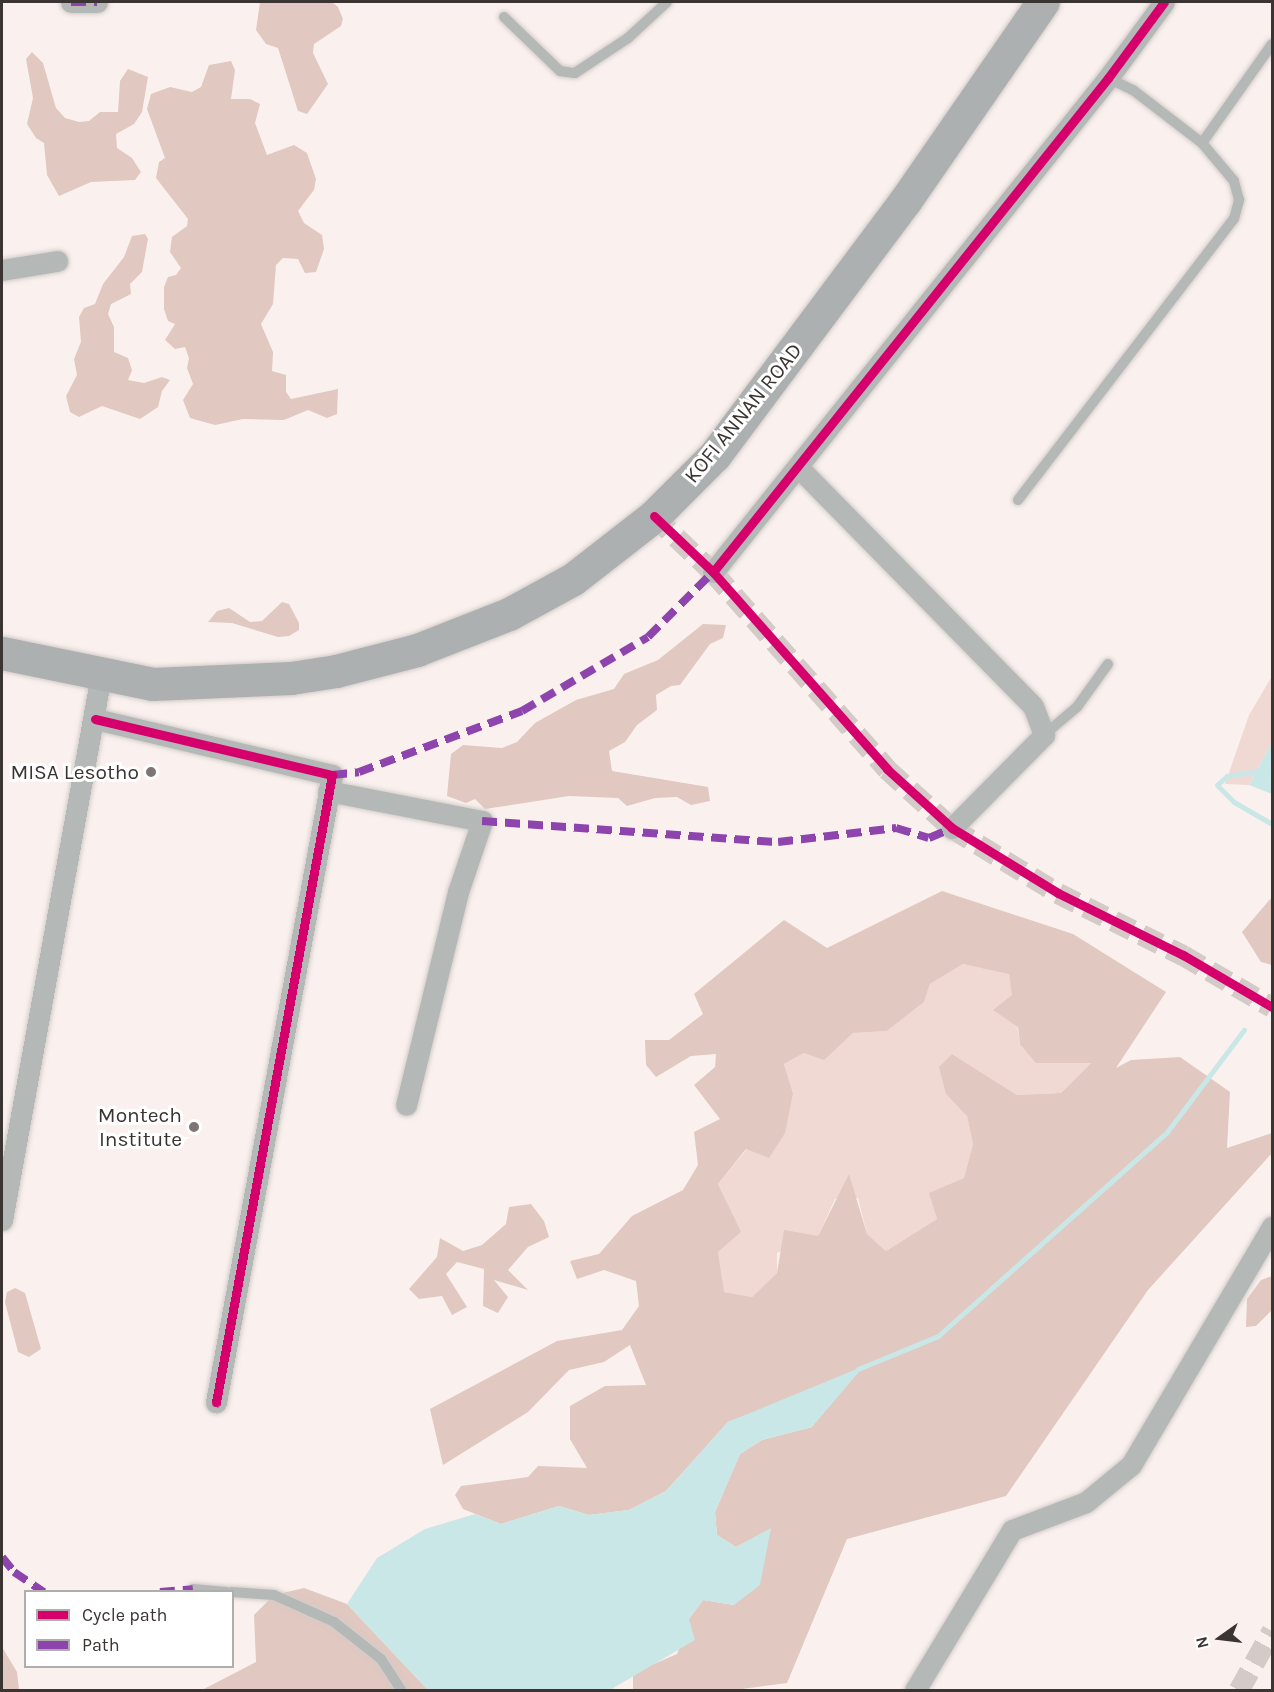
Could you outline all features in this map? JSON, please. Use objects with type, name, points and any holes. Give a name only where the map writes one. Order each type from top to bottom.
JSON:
[{"type":"main road","name":"KOFI ANNAN ROAD","points":[[2,653],[153,684],[240,683],[336,671],[464,634],[573,579],[654,516],[715,455],[905,201],[1039,3]]},
{"type":"street","points":[[71,2],[97,2]]},
{"type":"street","points":[[713,572],[1107,78],[1164,2]]},
{"type":"street","points":[[2,270],[57,261]]},
{"type":"street","points":[[798,467],[1033,706],[1044,735],[952,828]]},
{"type":"street","points":[[2,1220],[95,719],[101,675]]},
{"type":"street","points":[[95,719],[332,775],[216,1401]]},
{"type":"street","points":[[328,791],[482,822],[458,892],[406,1105]]},
{"type":"street","points":[[915,1690],[1012,1530],[1086,1502],[1131,1465],[1272,1227]]},
{"type":"lane","points":[[504,16],[560,71],[575,74],[628,38],[667,2]]},
{"type":"lane","points":[[1202,143],[1272,44]]},
{"type":"lane","points":[[1018,501],[1234,219],[1239,200],[1234,181],[1202,143],[1133,90],[1107,78]]},
{"type":"lane","points":[[1044,735],[1077,707],[1108,664]]},
{"type":"lane","points":[[192,1589],[204,1590]]},
{"type":"lane","points":[[234,1592],[274,1595],[334,1622],[381,1659],[400,1690]]},
{"type":"shaded area","points":[[260,2],[332,2],[338,7],[343,19],[341,26],[314,44],[313,53],[328,84],[307,114],[298,111],[278,48],[266,44],[256,30]]},
{"type":"shaded area","points":[[32,52],[43,63],[56,108],[65,118],[79,122],[89,121],[100,112],[118,112],[120,81],[128,69],[148,77],[142,112],[134,124],[116,134],[117,148],[132,158],[141,172],[135,180],[91,182],[59,196],[47,175],[44,143],[36,138],[27,124],[33,98],[26,59]]},
{"type":"shaded area","points":[[231,61],[235,70],[231,99],[250,99],[260,104],[255,123],[267,155],[294,145],[307,153],[316,179],[314,190],[298,211],[304,223],[322,235],[324,249],[316,272],[305,273],[298,259],[283,258],[276,265],[273,304],[261,324],[273,352],[272,371],[286,375],[286,392],[291,399],[338,389],[337,414],[327,418],[308,410],[284,420],[243,419],[215,425],[190,418],[183,400],[193,384],[187,368],[189,358],[185,347],[175,349],[165,340],[175,324],[168,321],[164,309],[164,287],[168,277],[176,275],[181,268],[170,252],[172,237],[187,226],[188,219],[156,178],[159,162],[165,158],[147,109],[151,94],[170,87],[192,92],[201,87],[209,65]]},
{"type":"shaded area","points":[[145,234],[148,239],[142,272],[130,284],[131,294],[111,304],[108,314],[114,327],[114,352],[128,358],[132,370],[128,380],[144,383],[162,377],[170,380],[162,391],[158,407],[140,419],[102,406],[79,417],[70,412],[66,396],[77,375],[74,359],[81,342],[79,317],[84,308],[95,304],[103,284],[124,257],[132,236]]},
{"type":"shaded area","points":[[282,602],[289,604],[299,623],[299,630],[289,636],[278,637],[232,623],[208,622],[217,611],[229,608],[250,622],[262,621]]},
{"type":"shaded area","points":[[703,624],[726,625],[723,638],[710,644],[680,685],[671,686],[656,695],[657,710],[637,725],[625,742],[609,751],[612,771],[708,787],[710,801],[691,805],[677,797],[655,798],[627,806],[618,798],[569,796],[485,809],[475,799],[466,803],[447,796],[451,754],[463,745],[502,748],[517,742],[535,723],[576,700],[614,689],[624,674],[658,660]]},
{"type":"shaded area","points":[[1272,676],[1272,742],[1249,785],[1225,784],[1249,715]]},
{"type":"shaded area","points":[[942,891],[1073,934],[1166,992],[1116,1068],[1131,1060],[1180,1057],[1230,1092],[1227,1148],[1272,1133],[1272,1153],[1148,1290],[1006,1496],[847,1539],[787,1683],[735,1690],[633,1690],[633,1673],[677,1654],[689,1619],[703,1600],[734,1605],[771,1529],[736,1547],[717,1535],[715,1512],[740,1454],[762,1440],[812,1427],[784,1401],[728,1422],[666,1491],[629,1510],[589,1515],[559,1506],[501,1524],[463,1509],[455,1495],[461,1486],[528,1477],[538,1466],[587,1468],[570,1439],[570,1406],[605,1386],[646,1385],[630,1345],[604,1362],[569,1370],[528,1412],[443,1465],[430,1409],[557,1341],[622,1330],[639,1306],[636,1281],[604,1270],[577,1279],[570,1261],[599,1254],[632,1216],[683,1190],[698,1165],[694,1132],[720,1119],[694,1085],[715,1067],[716,1054],[691,1056],[656,1077],[646,1065],[645,1040],[669,1040],[703,1014],[694,994],[784,920],[827,948]],"holes":[[[963,964],[1009,974],[1012,995],[993,1010],[1018,1027],[1020,1044],[1036,1063],[1091,1063],[1061,1093],[1017,1095],[952,1054],[939,1067],[946,1094],[967,1116],[973,1144],[964,1178],[929,1193],[937,1219],[886,1251],[867,1234],[849,1174],[818,1236],[784,1230],[777,1273],[752,1297],[724,1292],[718,1252],[741,1232],[718,1184],[746,1149],[769,1158],[785,1133],[793,1093],[784,1064],[804,1053],[824,1060],[853,1033],[887,1031],[924,1002],[930,984]]]},
{"type":"shaded area","points":[[1272,897],[1272,965],[1261,962],[1242,932]]},
{"type":"shaded area","points":[[963,964],[1009,973],[1020,1044],[1091,1063],[1061,1093],[1017,1095],[952,1054],[946,1094],[967,1115],[973,1144],[964,1178],[930,1193],[937,1219],[886,1251],[867,1234],[858,1198],[835,1199],[818,1236],[777,1253],[777,1273],[752,1297],[723,1292],[718,1252],[740,1232],[718,1184],[793,1093],[784,1064],[804,1053],[824,1059],[853,1033],[887,1031],[924,1002],[930,984]]},
{"type":"shaded area","points":[[531,1204],[544,1221],[549,1237],[528,1247],[508,1270],[528,1290],[494,1280],[508,1297],[498,1313],[483,1306],[484,1269],[457,1262],[446,1274],[467,1307],[452,1315],[442,1296],[419,1299],[409,1289],[437,1257],[440,1238],[463,1251],[482,1245],[506,1224],[509,1207]]},
{"type":"shaded area","points":[[1272,1276],[1271,1311],[1256,1326],[1246,1327],[1247,1299],[1261,1280]]},
{"type":"shaded area","points":[[15,1288],[25,1293],[41,1349],[29,1357],[18,1352],[5,1302],[7,1292]]},
{"type":"shaded area","points":[[304,1588],[347,1604],[428,1690],[202,1690],[256,1662],[254,1615],[274,1595]]},
{"type":"shaded area","points":[[2,1647],[17,1672],[19,1690],[2,1690]]},
{"type":"water","points":[[1272,742],[1272,794],[1249,785]]},
{"type":"water","points":[[864,1366],[812,1427],[762,1440],[740,1454],[715,1512],[717,1535],[736,1547],[771,1528],[760,1585],[734,1605],[703,1600],[689,1619],[695,1640],[610,1690],[428,1690],[347,1604],[377,1558],[425,1529],[475,1514],[501,1524],[559,1506],[589,1515],[629,1510],[666,1491],[728,1422]]},
{"type":"waterway","points":[[1272,769],[1227,776],[1217,785],[1234,802],[1272,824]]},
{"type":"waterway","points":[[858,1369],[938,1336],[1167,1132],[1244,1030]]},
{"type":"tunnel","points":[[654,516],[713,572],[887,769],[952,828],[1058,893],[1183,955],[1272,1007]]},
{"type":"tunnel","points":[[1239,1690],[1272,1631]]},
{"type":"marked path","points":[[71,2],[97,2]]},
{"type":"marked path","points":[[332,775],[359,772],[522,711],[648,637],[713,572]]},
{"type":"marked path","points":[[482,821],[778,842],[896,828],[929,838],[952,828]]},
{"type":"marked path","points":[[2,1557],[14,1572],[41,1590]]},
{"type":"marked path","points":[[182,1590],[193,1589]]},
{"type":"cycle path","points":[[713,572],[1108,78],[1164,2]]},
{"type":"cycle path","points":[[654,516],[713,572],[887,769],[952,828],[1058,893],[1183,955],[1272,1007]]},
{"type":"cycle path","points":[[95,719],[332,775],[216,1402]]},
{"type":"place","name":"MISA Lesotho","points":[[151,772]]},
{"type":"place","name":"Montech Institute","points":[[194,1127]]}]
